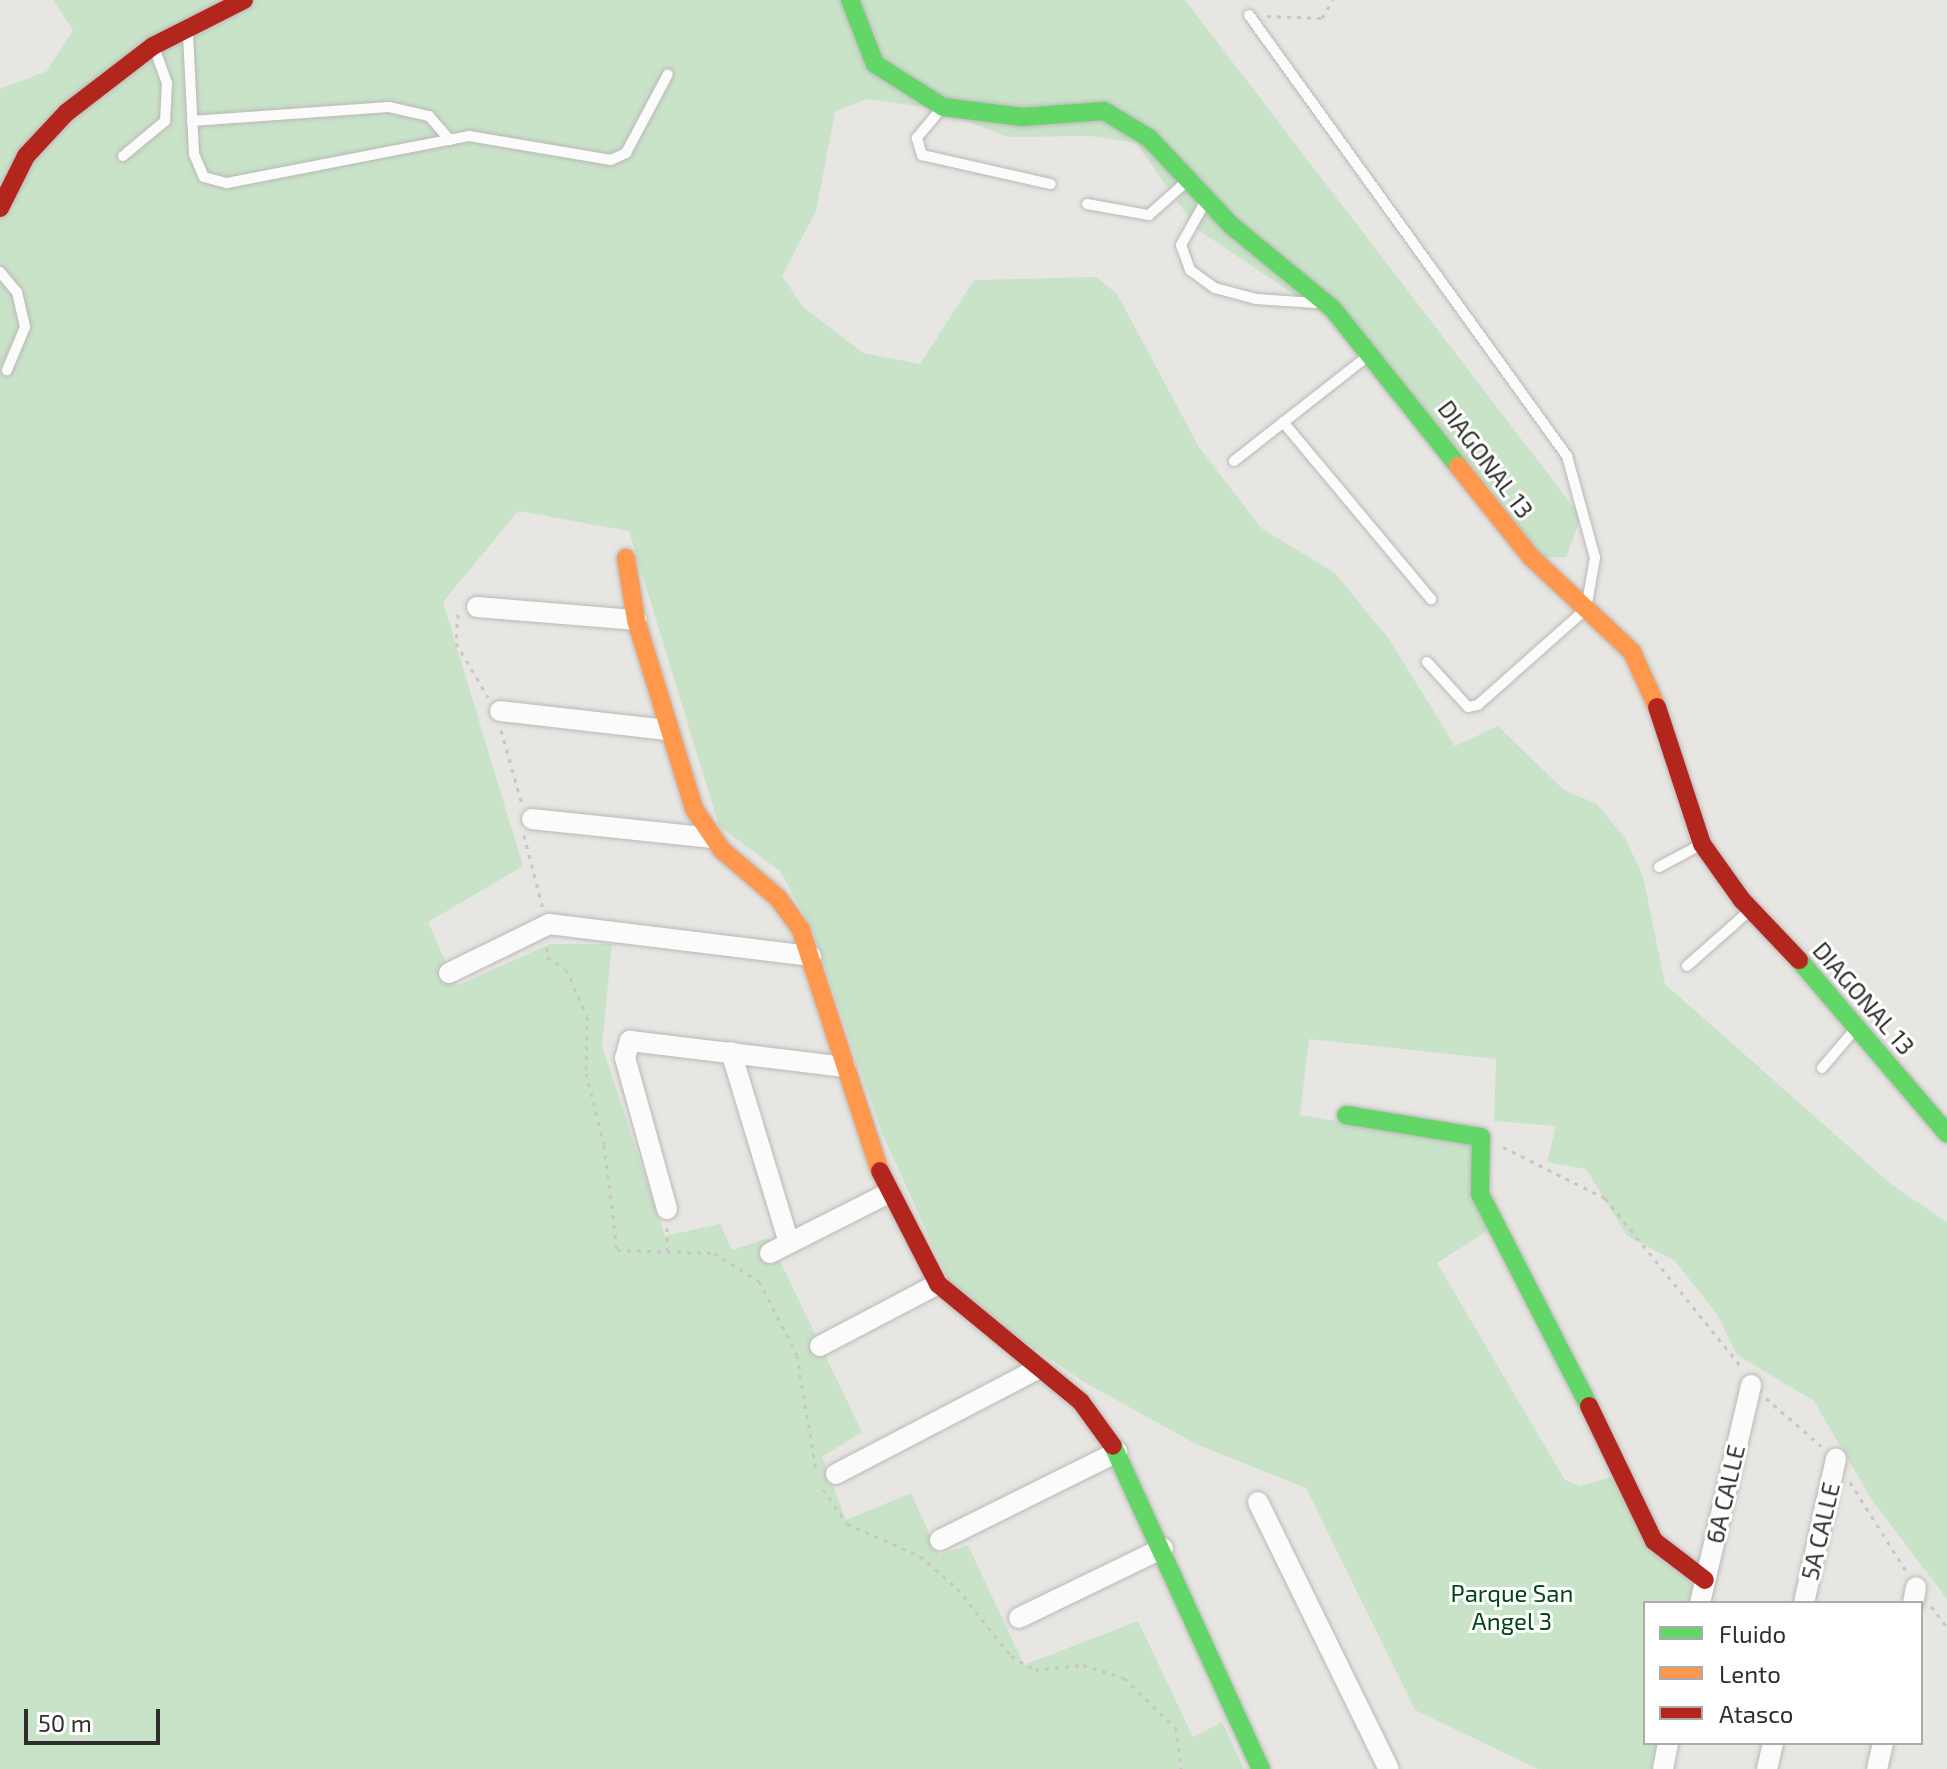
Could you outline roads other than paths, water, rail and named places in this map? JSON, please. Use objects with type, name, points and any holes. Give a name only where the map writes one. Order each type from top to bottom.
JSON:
[{"type":"street","points":[[0,208],[26,156],[66,113],[153,46],[244,0]]},
{"type":"street","name":"DIAGONAL 13","points":[[850,0],[875,64],[943,107],[1022,117],[1104,111],[1149,138],[1207,199],[1325,302],[1371,354],[1531,557],[1632,652],[1662,718],[1702,844],[1751,909],[1859,1023],[1947,1133]]},
{"type":"street","points":[[626,558],[636,620],[694,809],[712,838],[786,907],[811,956],[887,1194],[938,1284],[1081,1402],[1117,1452],[1261,1769]]},
{"type":"street","points":[[477,607],[636,620]]},
{"type":"street","points":[[496,712],[668,730]]},
{"type":"street","points":[[525,824],[712,838]]},
{"type":"street","points":[[449,973],[549,924],[811,956]]},
{"type":"street","points":[[667,1209],[625,1058],[630,1041],[845,1067]]},
{"type":"street","points":[[731,1052],[789,1243]]},
{"type":"street","points":[[1346,1115],[1481,1137],[1480,1194],[1623,1474],[1638,1516],[1654,1541],[1705,1580]]},
{"type":"street","points":[[770,1253],[887,1194]]},
{"type":"street","points":[[820,1346],[938,1284]]},
{"type":"street","points":[[836,1474],[1038,1369]]},
{"type":"street","name":"6A CALLE","points":[[1700,1601],[1751,1385]]},
{"type":"street","points":[[940,1540],[1117,1452]]},
{"type":"street","name":"5A CALLE","points":[[1804,1601],[1836,1459]]},
{"type":"street","points":[[1258,1502],[1389,1769]]},
{"type":"street","points":[[1019,1618],[1163,1548]]},
{"type":"street","points":[[1663,1769],[1668,1745]]},
{"type":"street","points":[[1767,1769],[1773,1745]]},
{"type":"street","points":[[1877,1769],[1883,1745]]},
{"type":"lane","points":[[1249,15],[1567,456],[1595,558],[1586,609],[1478,705],[1468,707],[1427,662]]},
{"type":"lane","points":[[188,29],[194,154],[204,177],[227,183],[450,140],[515,141],[576,159],[611,160],[626,153],[668,74]]},
{"type":"lane","points":[[123,156],[165,121],[167,83],[153,46]]},
{"type":"lane","points":[[192,121],[389,107],[429,116],[450,140]]},
{"type":"lane","points":[[943,107],[917,138],[922,155],[1051,184]]},
{"type":"lane","points":[[1087,204],[1149,215],[1188,180]]},
{"type":"lane","points":[[1207,199],[1181,245],[1190,270],[1215,288],[1256,299],[1325,302]]},
{"type":"lane","points":[[0,272],[17,292],[25,327],[7,370]]},
{"type":"lane","points":[[1234,461],[1371,354]]},
{"type":"lane","points":[[1283,422],[1431,599]]},
{"type":"lane","points":[[1659,867],[1702,844]]},
{"type":"lane","points":[[1687,966],[1751,909]]},
{"type":"lane","points":[[1822,1068],[1859,1023]]},
{"type":"park label","name":"Parque San Angel 3","points":[[1512,1607]]}]
